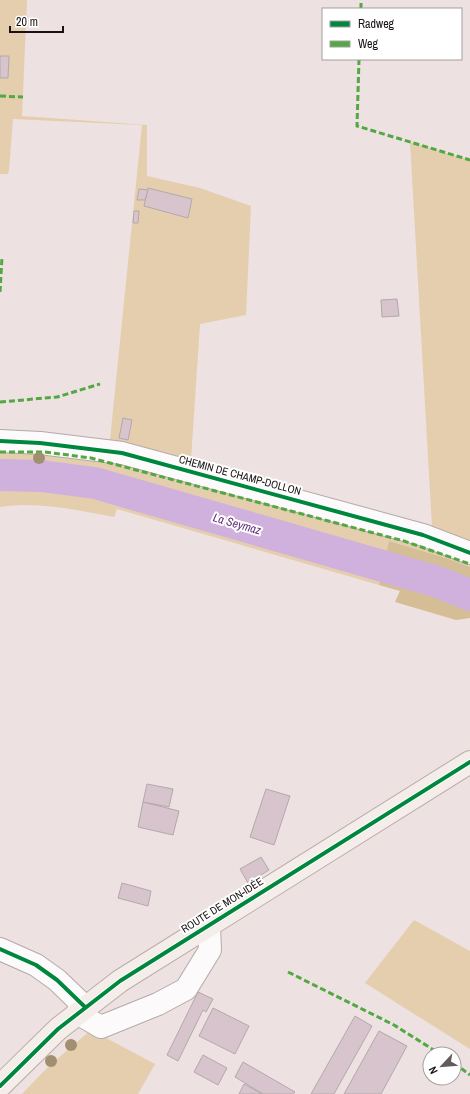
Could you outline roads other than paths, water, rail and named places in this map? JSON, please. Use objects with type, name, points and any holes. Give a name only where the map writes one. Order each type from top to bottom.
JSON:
[{"type":"main road","name":"ROUTE DE MON-IDÉE","points":[[0,1086],[35,1050],[81,1010],[120,981],[470,762]]},
{"type":"street","name":"CHEMIN DE CHAMP-DOLLON","points":[[0,441],[40,443],[122,453],[423,535],[470,552]]},
{"type":"street","points":[[0,949],[20,957],[52,976],[81,1010],[101,1028],[158,1004],[186,989],[210,950],[209,924]]},
{"type":"waterway","name":"La Seymaz","points":[[0,475],[41,476],[95,483],[438,582],[470,595]]}]
